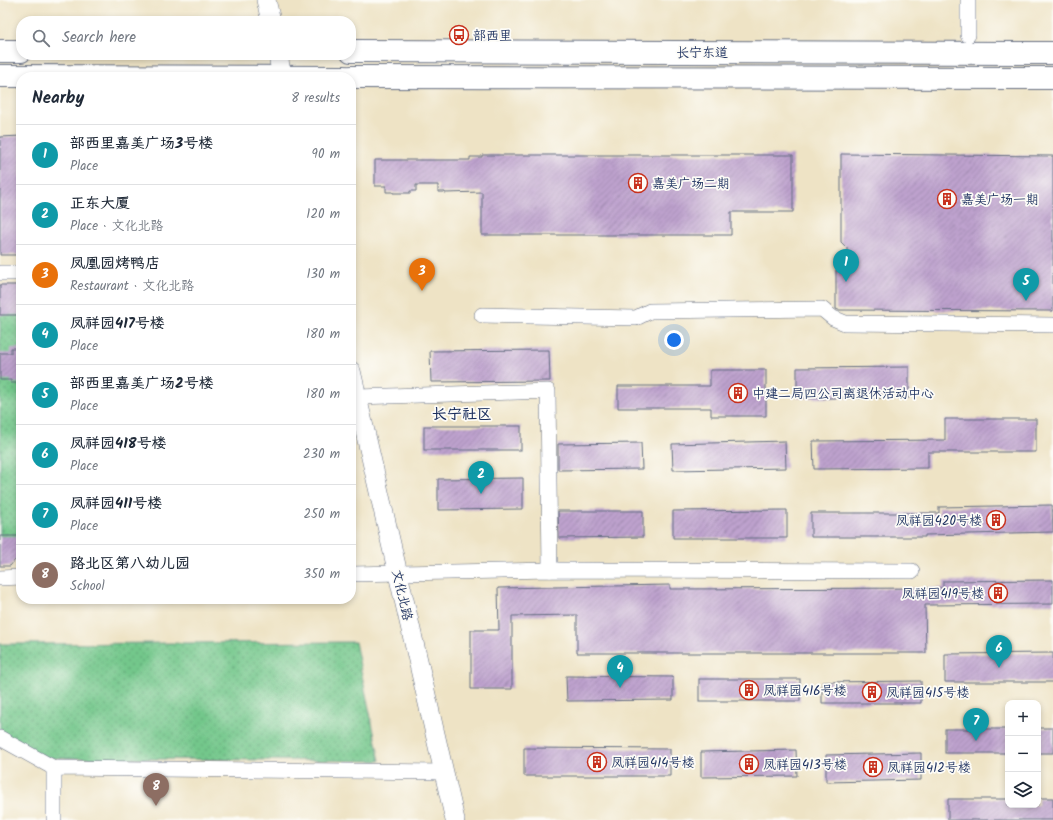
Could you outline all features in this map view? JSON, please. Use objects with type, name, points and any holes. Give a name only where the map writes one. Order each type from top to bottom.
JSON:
[{"type":"main road","points":[[0,51],[16,50]]},
{"type":"main road","name":"长宁东道","points":[[356,51],[1053,53]]},
{"type":"main road","points":[[0,76],[16,76]]},
{"type":"main road","name":"长宁东道","points":[[356,77],[1053,78]]},
{"type":"street","points":[[266,0],[270,16]]},
{"type":"street","points":[[968,0],[968,35]]},
{"type":"street","points":[[279,60],[281,72]]},
{"type":"street","points":[[0,273],[16,273]]},
{"type":"street","points":[[482,315],[636,318],[650,311],[822,309],[833,318],[845,323],[1053,325]]},
{"type":"street","points":[[357,397],[548,391],[550,570]]},
{"type":"street","name":"文化北路","points":[[356,393],[455,820]]},
{"type":"street","points":[[356,574],[550,570],[912,571]]},
{"type":"street","points":[[0,578],[16,577]]},
{"type":"street","points":[[0,738],[54,768],[444,772]]},
{"type":"street","points":[[54,768],[54,820]]},
{"type":"green space","points":[[0,296],[16,296],[16,538],[0,537]]},
{"type":"green space","points":[[355,642],[380,761],[42,758],[0,735],[0,644]]},
{"type":"building","points":[[16,136],[16,255],[0,255],[0,137]]},
{"type":"building","name":"嘉美广场一期","points":[[841,154],[1053,156],[1053,311],[836,309],[836,270],[847,270],[847,248],[841,242]]},
{"type":"building","name":"嘉美广场二期","points":[[482,155],[793,155],[793,212],[731,212],[731,235],[482,235],[482,192],[445,193],[438,192],[438,185],[416,185],[416,191],[410,191],[410,193],[393,193],[386,192],[386,186],[375,186],[375,160],[470,160],[470,157],[482,157]]},
{"type":"building","points":[[0,285],[16,285],[16,315],[0,315]]},
{"type":"building","points":[[11,348],[16,348],[16,383],[11,383],[11,380],[0,380],[0,353],[11,353]]},
{"type":"building","points":[[549,350],[550,381],[431,382],[430,351]]},
{"type":"building","points":[[909,367],[909,398],[797,398],[797,368]]},
{"type":"building","points":[[710,370],[766,370],[766,416],[711,416],[711,408],[618,408],[618,386],[710,386]]},
{"type":"building","points":[[945,419],[1036,419],[1036,452],[928,452],[928,468],[814,469],[813,441],[945,440]]},
{"type":"building","points":[[424,426],[521,426],[521,450],[424,450]]},
{"type":"building","points":[[785,441],[786,468],[673,470],[672,444]]},
{"type":"building","points":[[641,443],[642,469],[558,470],[558,444]]},
{"type":"building","points":[[523,478],[523,509],[438,510],[438,479]]},
{"type":"building","points":[[1052,505],[1053,532],[925,535],[925,537],[811,537],[811,513],[939,513],[939,507]]},
{"type":"building","points":[[787,510],[787,538],[673,538],[673,511]]},
{"type":"building","points":[[558,511],[643,511],[643,537],[559,538]]},
{"type":"building","points":[[0,536],[16,536],[16,559],[10,566],[0,566]]},
{"type":"building","points":[[1053,580],[1053,604],[925,605],[926,653],[577,653],[577,615],[512,616],[512,689],[471,689],[471,630],[499,630],[498,588],[670,585],[670,589],[943,588],[943,581]]},
{"type":"building","points":[[1053,653],[1053,682],[945,682],[945,654]]},
{"type":"building","points":[[566,676],[673,677],[673,700],[567,701]]},
{"type":"building","name":"凤祥园416号楼","points":[[699,679],[800,679],[800,701],[699,701]]},
{"type":"building","name":"凤祥园415号楼","points":[[921,681],[921,703],[822,703],[822,682]]},
{"type":"building","points":[[1041,728],[1053,728],[1053,753],[1041,753]]},
{"type":"building","points":[[945,729],[1005,729],[1005,753],[945,753]]},
{"type":"building","name":"凤祥园414号楼","points":[[524,748],[670,749],[670,776],[524,776]]},
{"type":"building","name":"凤祥园413号楼","points":[[796,750],[797,776],[701,777],[701,752]]},
{"type":"building","name":"凤祥园412号楼","points":[[921,753],[921,780],[826,782],[826,755]]},
{"type":"building","points":[[1041,798],[1053,798],[1053,820],[948,820],[948,799],[1005,799],[1005,808],[1041,808]]},
{"type":"place","name":"部西里","points":[[459,35]]},
{"type":"place","name":"嘉美广场二期","points":[[638,183]]},
{"type":"place","name":"嘉美广场一期","points":[[947,199]]},
{"type":"place","name":"部西里嘉美广场3号楼","points":[[846,282]]},
{"type":"place","name":"凤凰园烤鸭店","points":[[422,291]]},
{"type":"place","name":"部西里嘉美广场2号楼","points":[[1026,301]]},
{"type":"place","name":"中建二局四公司离退休活动中心","points":[[738,393]]},
{"type":"place","name":"正东大厦","points":[[481,494]]},
{"type":"place","name":"凤祥园420号楼","points":[[996,520]]},
{"type":"place","name":"凤祥园419号楼","points":[[998,593]]},
{"type":"place","name":"凤祥园418号楼","points":[[999,668]]},
{"type":"place","name":"凤祥园417号楼","points":[[620,688]]},
{"type":"place","name":"凤祥园416号楼","points":[[749,690]]},
{"type":"place","name":"凤祥园415号楼","points":[[872,692]]},
{"type":"place","name":"凤祥园411号楼","points":[[976,741]]},
{"type":"place","name":"凤祥园414号楼","points":[[597,762]]},
{"type":"place","name":"凤祥园413号楼","points":[[749,764]]},
{"type":"place","name":"凤祥园412号楼","points":[[873,767]]},
{"type":"place","name":"路北区第八幼儿园","points":[[156,806]]},
{"type":"district","name":"长宁社区","points":[[462,414]]}]
